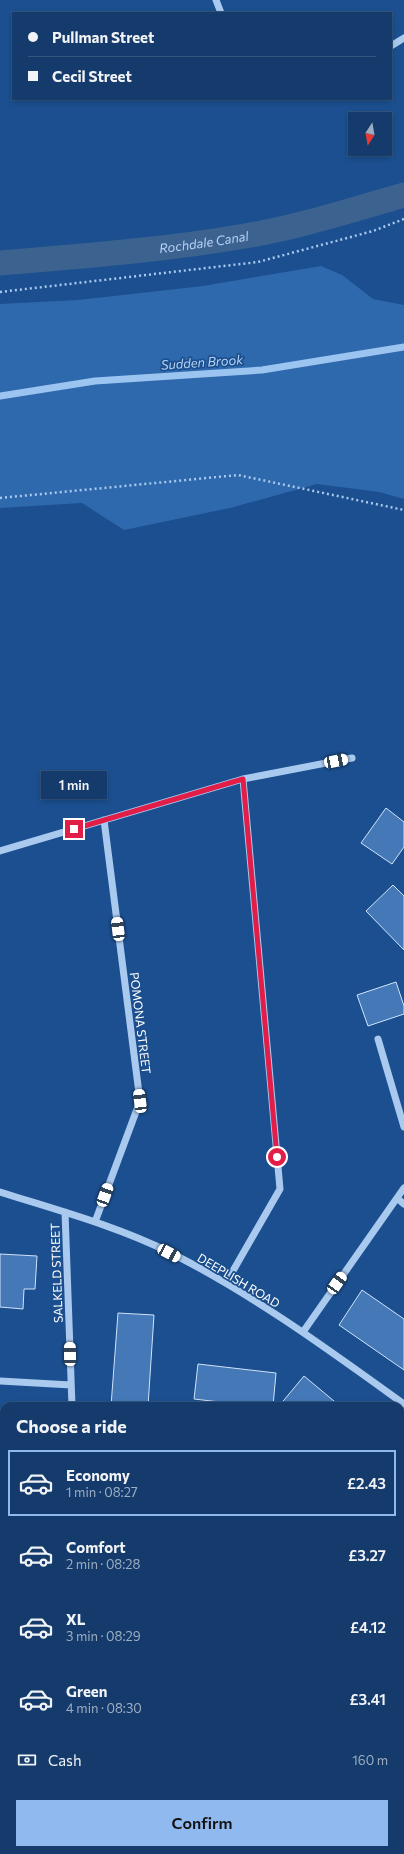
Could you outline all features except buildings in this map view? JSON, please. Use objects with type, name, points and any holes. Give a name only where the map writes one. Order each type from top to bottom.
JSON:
[{"type":"street","points":[[216,0],[221,12]]},
{"type":"street","points":[[392,45],[404,38]]},
{"type":"street","points":[[0,851],[243,779],[352,758]]},
{"type":"street","points":[[226,1283],[280,1189],[243,779]]},
{"type":"street","name":"POMONA STREET","points":[[95,1222],[140,1101],[104,820]]},
{"type":"street","points":[[378,1039],[404,1127]]},
{"type":"street","points":[[303,1332],[404,1188]]},
{"type":"street","name":"DEEPLISH ROAD","points":[[0,1192],[95,1222],[169,1253],[226,1283],[303,1332],[401,1402]]},
{"type":"street","points":[[397,1198],[404,1204]]},
{"type":"street","name":"SALKELD STREET","points":[[65,1212],[72,1402]]},
{"type":"street","points":[[0,1381],[71,1385]]},
{"type":"path","points":[[0,292],[258,262],[373,231],[404,219]]},
{"type":"path","points":[[0,498],[238,475],[404,510]]},
{"type":"shaded area","points":[[321,266],[342,275],[373,299],[404,305],[404,499],[379,492],[317,484],[230,508],[124,530],[82,503],[0,508],[0,304],[78,300],[203,286]]},
{"type":"waterway","name":"Rochdale Canal","points":[[0,263],[154,249],[245,236],[305,223],[404,195]]},
{"type":"waterway","name":"Sudden Brook","points":[[0,396],[95,381],[262,370],[404,347]]},
{"type":"route","points":[[74,829],[243,779],[277,1157]]}]
